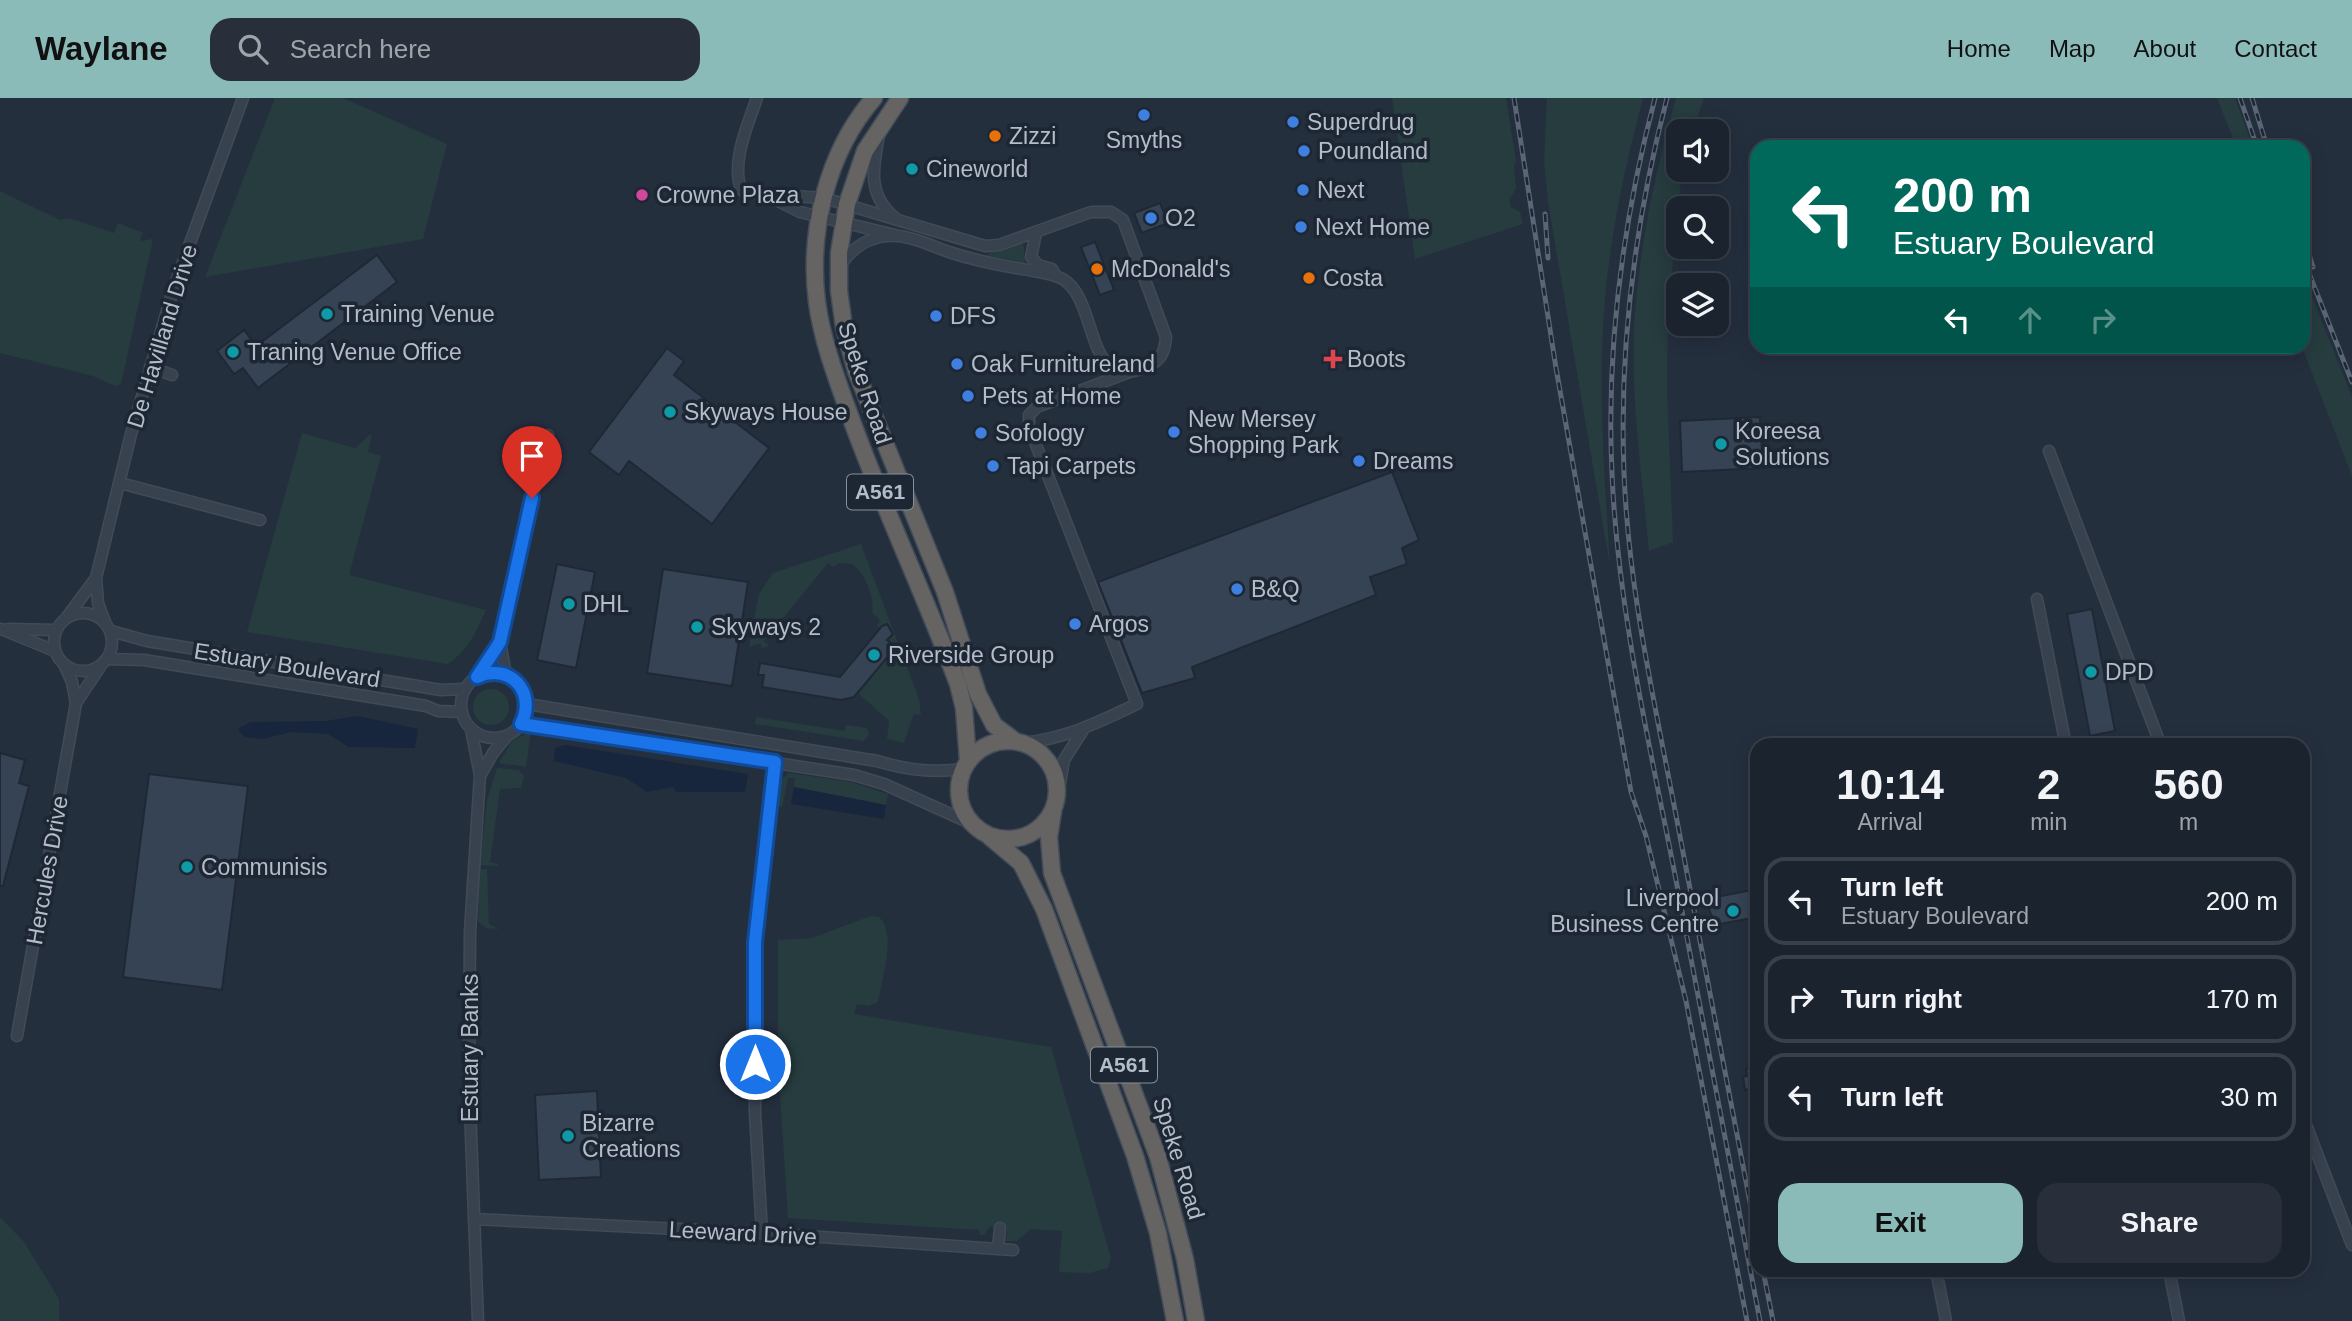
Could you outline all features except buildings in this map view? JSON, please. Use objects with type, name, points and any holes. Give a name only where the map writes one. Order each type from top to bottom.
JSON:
[{"type":"highway","name":"Speke Road","points":[[873,98],[838,155],[824,198],[814,251],[817,302],[826,348],[863,451],[958,684],[964,708],[965,765]]},
{"type":"highway","name":"Speke Road","points":[[900,98],[865,151],[847,204],[839,267],[844,327],[856,372],[945,592],[978,694],[994,725],[1019,742]]},
{"type":"highway","points":[[965,765],[989,744],[1019,742]]},
{"type":"highway","name":"A561","points":[[1019,742],[1037,750],[1049,762],[1056,778],[1058,795],[1053,812]]},
{"type":"highway","name":"A561","points":[[965,765],[959,797],[970,822],[990,837]]},
{"type":"highway","name":"Speke Road","points":[[1053,812],[1049,837],[1052,873],[1158,1157],[1182,1247],[1196,1321]]},
{"type":"highway","points":[[990,837],[1019,839],[1039,829],[1053,812]]},
{"type":"highway","name":"Speke Road","points":[[990,837],[1021,863],[1035,888],[1138,1163],[1158,1233],[1175,1321]]},
{"type":"highway","points":[[1138,1163],[1158,1157]]},
{"type":"street","name":"De Havilland Drive","points":[[108,627],[98,603],[96,578],[120,483],[174,287],[243,98]]},
{"type":"street","points":[[757,98],[744,137],[738,174],[741,189],[745,193],[824,198],[985,246],[999,245],[1091,212],[1111,212],[1123,220],[1166,337],[1165,349],[1159,359],[1037,407],[1029,415],[1029,427],[1137,704],[1083,730],[1043,741],[1019,742]]},
{"type":"street","points":[[881,128],[874,160],[875,189],[881,206],[897,220]]},
{"type":"street","points":[[766,195],[800,212],[820,218],[898,236],[974,260],[1056,276],[1068,283],[1077,296],[1102,360],[1101,384]]},
{"type":"street","points":[[800,212],[812,224],[816,238]]},
{"type":"street","points":[[1036,233],[1031,257],[1038,265],[1052,269],[1056,276]]},
{"type":"street","points":[[839,267],[849,252],[861,243],[898,236]]},
{"type":"street","points":[[1102,360],[1120,371],[1134,370]]},
{"type":"street","points":[[150,367],[172,375]]},
{"type":"street","points":[[477,677],[493,672],[506,675],[520,684],[527,704],[521,724],[507,736],[489,738],[471,729],[462,712],[465,689],[477,677],[500,642],[535,483],[534,449],[548,435]]},
{"type":"street","points":[[2049,451],[2158,738]]},
{"type":"street","points":[[120,483],[260,520]]},
{"type":"street","name":"De Havilland Drive","points":[[67,618],[96,578]]},
{"type":"street","points":[[2037,599],[2064,738]]},
{"type":"street","points":[[1,629],[55,651],[64,664],[78,671],[91,671],[104,663],[113,641],[108,627],[89,613],[76,613],[56,630],[55,651]]},
{"type":"street","name":"Estuary Boulevard","points":[[108,627],[147,641],[441,690],[465,689]]},
{"type":"street","points":[[1,629],[56,630]]},
{"type":"street","points":[[500,642],[506,675]]},
{"type":"street","name":"Estuary Boulevard","points":[[104,663],[144,660],[426,706],[438,711],[462,712]]},
{"type":"street","name":"Hercules Drive","points":[[76,703],[104,663]]},
{"type":"street","name":"Hercules Drive","points":[[18,1036],[76,703],[72,682],[64,664]]},
{"type":"street","points":[[527,704],[877,761],[907,770],[937,772],[965,765]]},
{"type":"street","points":[[521,724],[854,775],[884,784],[970,822]]},
{"type":"street","name":"Estuary Banks","points":[[471,729],[481,775],[470,932],[470,1082],[478,1321]]},
{"type":"street","points":[[1058,795],[1064,760],[1083,730]]},
{"type":"street","name":"Estuary Banks","points":[[481,775],[493,753],[507,736]]},
{"type":"street","points":[[762,1233],[755,1113],[755,942],[775,762]]},
{"type":"street","points":[[2310,1135],[2352,1245]]},
{"type":"street","name":"Leeward Drive","points":[[474,1219],[762,1233],[1013,1250]]},
{"type":"street","points":[[998,1249],[999,1228]]},
{"type":"street","points":[[1937,1277],[1946,1321]]},
{"type":"street","points":[[2170,1277],[2179,1321]]},
{"type":"green space","points":[[275,98],[343,98],[447,144],[423,239],[205,277]]},
{"type":"green space","points":[[1392,98],[1506,98],[1516,161],[1516,188],[1509,200],[1511,207],[1520,212],[1523,224],[1415,259]]},
{"type":"green space","points":[[1547,98],[1643,98],[1619,204],[1604,312],[1602,408],[1610,566],[1548,202],[1544,161]]},
{"type":"green space","points":[[1676,98],[1704,98],[1697,119],[1670,119]]},
{"type":"green space","points":[[2217,98],[2235,98],[2250,140],[2234,140]]},
{"type":"green space","points":[[1666,136],[1666,182],[1681,182],[1679,196],[1666,196],[1666,259],[1673,259],[1672,273],[1666,273],[1673,542],[1649,551],[1635,401],[1634,341],[1641,257]]},
{"type":"green space","points":[[0,191],[60,220],[69,218],[114,233],[118,223],[143,233],[140,241],[153,239],[121,384],[115,386],[93,376],[0,353]]},
{"type":"green space","points":[[1023,241],[1025,263],[988,256],[990,250]]},
{"type":"green space","points":[[2310,292],[2352,397],[2352,476],[2305,354],[2310,354]]},
{"type":"green space","points":[[302,433],[355,448],[372,433],[368,452],[381,456],[349,575],[486,610],[466,647],[448,664],[247,632]]},
{"type":"green space","points":[[861,544],[919,699],[921,715],[914,714],[904,743],[887,739],[889,721],[858,693],[896,647],[887,640],[893,634],[890,626],[884,624],[880,628],[877,625],[880,620],[872,613],[868,586],[852,564],[839,563],[833,567],[828,563],[764,641],[769,646],[761,648],[762,645],[759,644],[749,647],[759,594],[773,573]]},
{"type":"green space","points":[[491,689],[503,695],[509,707],[503,719],[491,725],[479,719],[473,707],[479,695]]},
{"type":"green space","points":[[756,717],[845,731],[846,725],[867,728],[869,734],[864,741],[755,724]]},
{"type":"green space","points":[[531,731],[526,767],[499,763],[512,741]]},
{"type":"green space","points":[[497,768],[519,770],[524,776],[521,788],[500,789],[490,862],[498,866],[480,865],[487,800]]},
{"type":"green space","points":[[789,773],[851,782],[888,794],[886,805],[794,787],[795,778],[788,778],[782,807],[774,806],[778,782]]},
{"type":"green space","points":[[480,869],[487,869],[489,924],[499,929],[486,928],[478,921]]},
{"type":"green space","points":[[871,916],[879,917],[887,934],[885,969],[878,1002],[869,1006],[857,1004],[854,1014],[1051,1047],[1111,1258],[1108,1268],[1089,1273],[1059,1272],[1062,1231],[1031,1229],[1017,1241],[1006,1241],[1007,1227],[990,1226],[984,1235],[980,1235],[979,1230],[788,1218],[778,1063],[778,940],[812,938]]},
{"type":"green space","points":[[0,1217],[24,1242],[59,1299],[59,1321],[0,1321]]},
{"type":"water","points":[[358,716],[418,729],[415,748],[349,747],[328,734],[291,732],[263,739],[244,737],[238,729],[251,722],[325,721]]},
{"type":"water","points":[[565,745],[748,774],[745,792],[676,792],[673,787],[647,792],[626,778],[554,761],[555,748]]},
{"type":"water","points":[[794,787],[886,805],[884,819],[791,804]]},
{"type":"railway","points":[[1514,98],[1556,368],[1631,792],[1646,836],[1686,1001],[1747,1321]]},
{"type":"railway","points":[[1655,98],[1634,190],[1619,284],[1611,426],[1615,525],[1636,678],[1750,1268]]},
{"type":"railway","points":[[1667,98],[1646,190],[1627,330],[1623,425],[1626,514],[1650,681],[1750,1202]]},
{"type":"railway","points":[[2240,98],[2255,140]]},
{"type":"railway","points":[[2252,98],[2265,140]]},
{"type":"railway","points":[[1545,214],[1548,258]]},
{"type":"railway","points":[[2310,258],[2313,267]]},
{"type":"railway","points":[[2310,276],[2352,382]]},
{"type":"railway","points":[[1752,1277],[1760,1321]]},
{"type":"railway","points":[[1764,1277],[1773,1321]]},
{"type":"place","name":"Smyths","points":[[1144,115]]},
{"type":"place","name":"Superdrug","points":[[1293,122]]},
{"type":"place","name":"Zizzi","points":[[995,136]]},
{"type":"place","name":"Poundland","points":[[1304,151]]},
{"type":"place","name":"Cineworld","points":[[912,169]]},
{"type":"place","name":"Next","points":[[1303,190]]},
{"type":"place","name":"Crowne Plaza","points":[[642,195]]},
{"type":"place","name":"O2","points":[[1151,218]]},
{"type":"place","name":"Next Home","points":[[1301,227]]},
{"type":"place","name":"McDonald's","points":[[1097,269]]},
{"type":"place","name":"Costa","points":[[1309,278]]},
{"type":"place","name":"Training Venue","points":[[327,314]]},
{"type":"place","name":"DFS","points":[[936,316]]},
{"type":"place","name":"Traning Venue Office","points":[[233,352]]},
{"type":"place","name":"Boots","points":[[1333,359]]},
{"type":"place","name":"Oak Furnitureland","points":[[957,364]]},
{"type":"place","name":"Pets at Home","points":[[968,396]]},
{"type":"place","name":"Skyways House","points":[[670,412]]},
{"type":"place","name":"New Mersey Shopping Park","points":[[1174,432]]},
{"type":"place","name":"Sofology","points":[[981,433]]},
{"type":"place","name":"Koreesa Solutions","points":[[1721,444]]},
{"type":"place","name":"Dreams","points":[[1359,461]]},
{"type":"place","name":"Tapi Carpets","points":[[993,466]]},
{"type":"place","name":"B&Q","points":[[1237,589]]},
{"type":"place","name":"DHL","points":[[569,604]]},
{"type":"place","name":"Argos","points":[[1075,624]]},
{"type":"place","name":"Skyways 2","points":[[697,627]]},
{"type":"place","name":"Riverside Group","points":[[874,655]]},
{"type":"place","name":"DPD","points":[[2091,672]]},
{"type":"place","name":"Communisis","points":[[187,867]]},
{"type":"place","name":"Liverpool Business Centre","points":[[1733,911]]},
{"type":"place","name":"Bizarre Creations","points":[[568,1136]]},
{"type":"route","points":[[532,498],[500,642],[477,677],[485,673],[501,673],[520,684],[527,704],[526,715],[521,724],[775,762],[755,942],[755,1064]]}]
